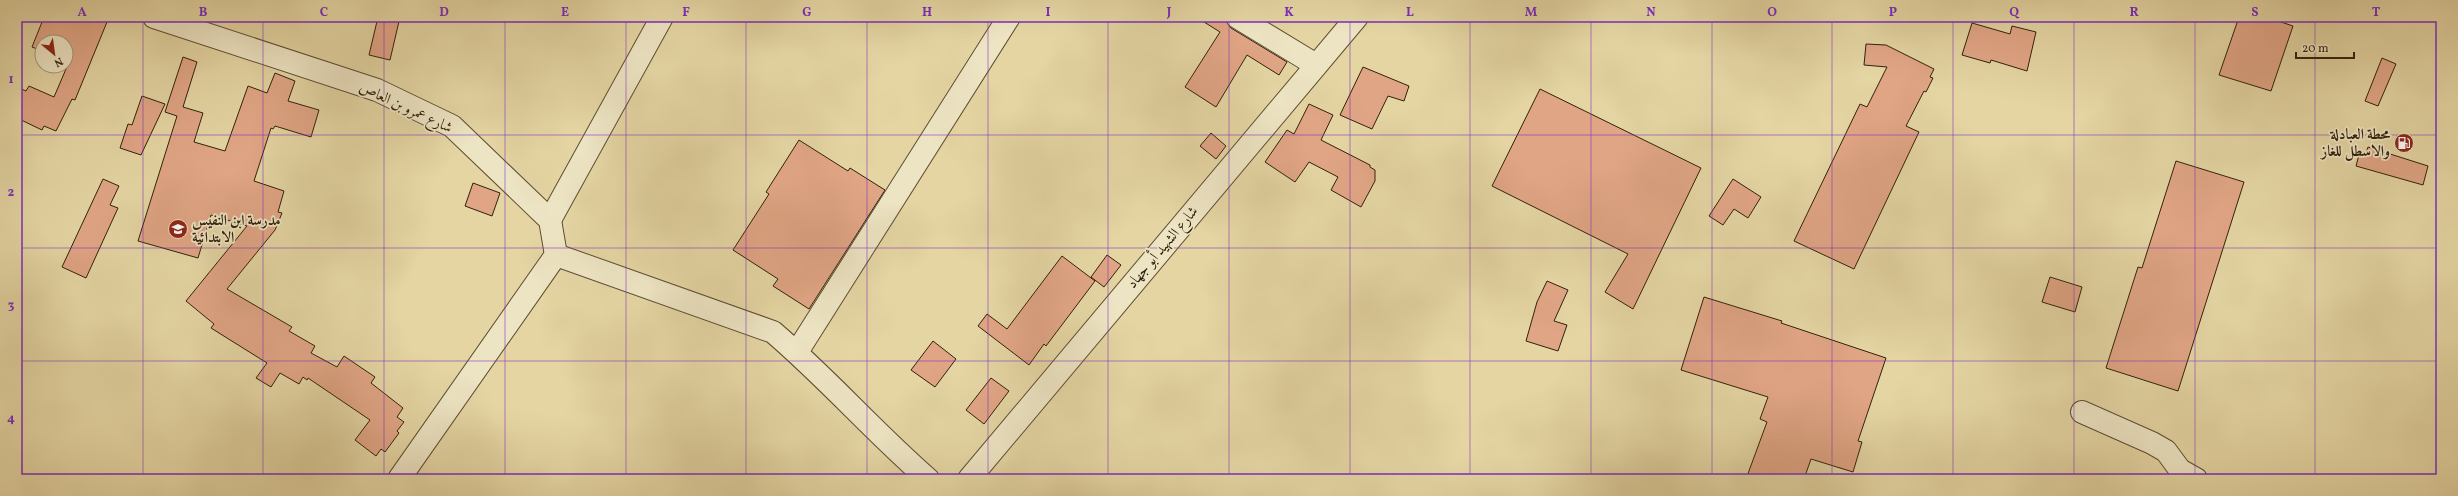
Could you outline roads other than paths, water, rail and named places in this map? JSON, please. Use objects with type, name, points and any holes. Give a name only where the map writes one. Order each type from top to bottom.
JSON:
[{"type":"street","name":"شارع عمرو بن العاص","points":[[154,17],[377,90],[452,126],[550,220]]},
{"type":"street","points":[[399,479],[556,255],[550,220],[662,17]]},
{"type":"street","points":[[797,352],[1009,17]]},
{"type":"street","points":[[1237,17],[1316,65]]},
{"type":"street","name":"شارع الشهيد أبو جهاد","points":[[969,479],[1357,17]]},
{"type":"street","points":[[556,255],[773,332],[797,352],[905,459],[928,479]]},
{"type":"street","points":[[2082,412],[2152,443],[2166,451],[2180,470],[2196,479]]},
{"type":"place","name":"محطة العبادلة والاسطل للغاز","points":[[2404,143]]},
{"type":"place","name":"مدرسة ابن النفيس الابتدائية","points":[[178,229]]}]
